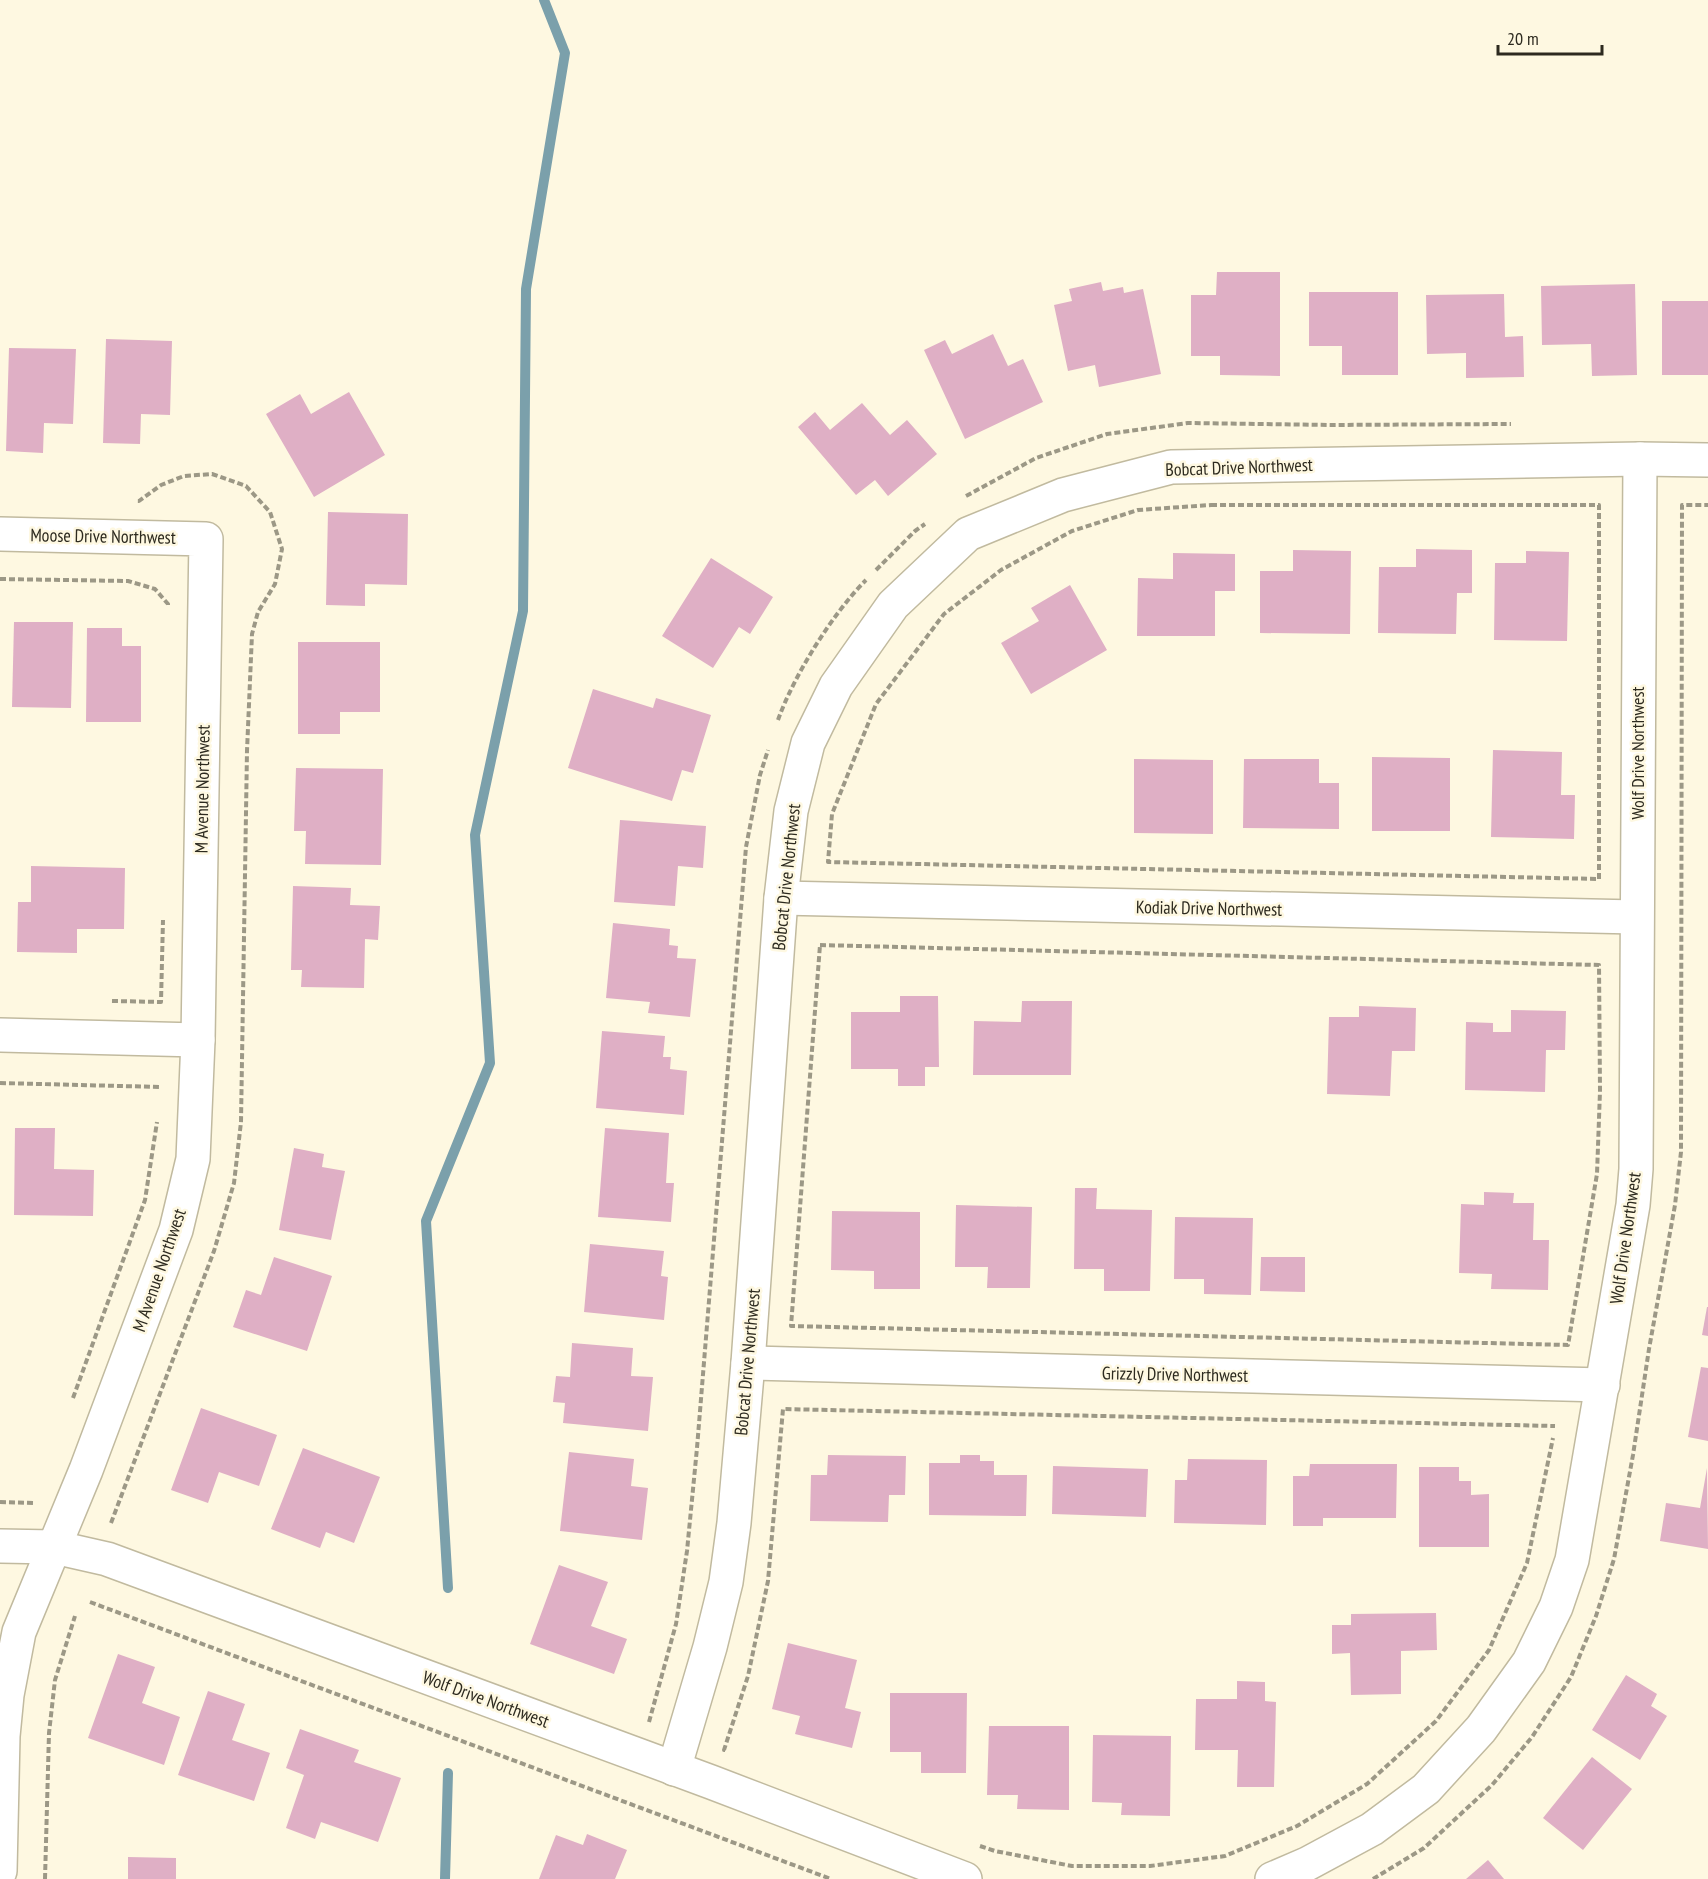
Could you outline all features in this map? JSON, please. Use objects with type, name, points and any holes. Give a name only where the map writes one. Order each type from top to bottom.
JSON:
[{"type":"street","name":"Wolf Drive Northwest","points":[[1272,1879],[1307,1864],[1372,1829],[1426,1789],[1481,1730],[1528,1662],[1556,1607],[1572,1560],[1633,1205],[1636,1169],[1640,459]]},
{"type":"street","name":"Bobcat Drive Northwest","points":[[674,1769],[710,1647],[726,1582],[734,1523],[748,1363],[781,898],[791,811],[808,744],[836,686],[893,605],[969,534],[1063,495],[1171,466],[1708,460]]},
{"type":"street","name":"Moose Drive Northwest","points":[[0,534],[206,539]]},
{"type":"street","name":"M Avenue Northwest","points":[[0,1871],[3,1736],[7,1695],[19,1632],[176,1230],[193,1159],[198,1040],[206,539]]},
{"type":"street","name":"Kodiak Drive Northwest","points":[[781,898],[1636,917]]},
{"type":"street","points":[[0,1035],[198,1040]]},
{"type":"street","name":"Grizzly Drive Northwest","points":[[748,1363],[1603,1385]]},
{"type":"street","name":"Wolf Drive Northwest","points":[[0,1546],[54,1547],[107,1558],[965,1879]]},
{"type":"path","points":[[962,498],[1036,458],[1107,434],[1188,423],[1520,424]]},
{"type":"path","points":[[1211,505],[1599,505],[1599,879],[828,862],[832,814],[850,765],[876,704],[909,658],[944,614],[1001,570],[1071,531],[1138,510],[1211,505]]},
{"type":"path","points":[[777,724],[810,655],[853,593],[915,531],[934,518]]},
{"type":"path","points":[[0,579],[128,581],[155,589],[168,604],[168,614]]},
{"type":"path","points":[[638,1718],[649,1722],[675,1624],[687,1551],[746,847],[760,775],[770,745]]},
{"type":"path","points":[[104,1000],[161,1002],[163,918]]},
{"type":"path","points":[[820,945],[1599,965],[1600,1091],[1597,1174],[1568,1345],[791,1326],[820,945]]},
{"type":"path","points":[[0,1083],[160,1086],[160,1096]]},
{"type":"path","points":[[73,1399],[145,1200],[158,1116]]},
{"type":"path","points":[[735,1754],[724,1750],[748,1676],[768,1581],[783,1409],[1555,1426]]},
{"type":"path","points":[[973,1843],[995,1851],[1071,1866],[1150,1866],[1225,1856],[1297,1826],[1367,1784],[1436,1721],[1489,1650],[1527,1563],[1553,1438]]},
{"type":"path","points":[[0,1502],[35,1503]]},
{"type":"path","points":[[90,1602],[831,1879]]},
{"type":"path","points":[[45,1879],[51,1712],[55,1680],[75,1617]]},
{"type":"building","points":[[1217,272],[1280,272],[1280,376],[1220,375],[1220,356],[1191,356],[1191,295],[1216,295]]},
{"type":"building","points":[[1101,282],[1103,291],[1123,287],[1124,293],[1143,289],[1161,374],[1099,387],[1095,365],[1068,371],[1054,305],[1072,301],[1069,289]]},
{"type":"building","points":[[1635,284],[1637,375],[1592,376],[1591,344],[1542,345],[1541,286]]},
{"type":"building","points":[[1309,292],[1398,292],[1398,375],[1342,375],[1342,346],[1309,346]]},
{"type":"building","points":[[1504,294],[1505,337],[1523,336],[1524,377],[1466,378],[1466,353],[1427,354],[1426,295]]},
{"type":"building","points":[[1662,301],[1708,301],[1708,375],[1662,375]]},
{"type":"building","points":[[993,334],[1008,366],[1023,359],[1043,402],[965,439],[924,350],[945,340],[952,354]]},
{"type":"building","points":[[106,339],[172,341],[170,415],[141,414],[140,444],[103,443]]},
{"type":"building","points":[[9,348],[76,349],[73,424],[44,423],[43,453],[6,451]]},
{"type":"building","points":[[349,392],[385,455],[314,497],[266,414],[300,394],[311,414]]},
{"type":"building","points":[[862,403],[890,435],[907,420],[937,454],[888,496],[875,480],[856,495],[798,427],[815,412],[830,430]]},
{"type":"building","points":[[328,512],[408,514],[407,585],[365,584],[365,606],[326,605]]},
{"type":"building","points":[[1416,549],[1472,550],[1472,593],[1457,593],[1456,634],[1378,633],[1379,567],[1416,567]]},
{"type":"building","points":[[1293,550],[1351,551],[1350,634],[1260,633],[1260,571],[1293,571]]},
{"type":"building","points":[[1526,551],[1569,552],[1567,641],[1494,640],[1495,563],[1526,563]]},
{"type":"building","points":[[1173,553],[1235,554],[1235,591],[1215,591],[1215,636],[1137,636],[1138,578],[1173,579]]},
{"type":"building","points":[[711,558],[773,597],[750,634],[739,627],[713,668],[662,636]]},
{"type":"building","points":[[1070,585],[1107,650],[1031,694],[1001,643],[1039,621],[1031,608]]},
{"type":"building","points":[[14,622],[73,622],[71,708],[12,707]]},
{"type":"building","points":[[87,628],[122,628],[122,646],[141,646],[141,722],[86,722]]},
{"type":"building","points":[[298,642],[380,642],[380,712],[340,712],[340,734],[298,734]]},
{"type":"building","points":[[593,689],[653,708],[656,698],[711,715],[693,773],[682,770],[672,801],[568,768]]},
{"type":"building","points":[[1493,750],[1562,752],[1561,795],[1575,795],[1574,839],[1491,837]]},
{"type":"building","points":[[1372,757],[1450,758],[1450,831],[1372,831]]},
{"type":"building","points":[[1134,759],[1213,760],[1213,834],[1134,833]]},
{"type":"building","points":[[1244,759],[1319,759],[1319,783],[1339,783],[1339,829],[1243,828]]},
{"type":"building","points":[[296,768],[383,769],[381,865],[305,864],[306,831],[294,831]]},
{"type":"building","points":[[620,820],[706,826],[703,868],[678,866],[675,906],[614,902]]},
{"type":"building","points":[[31,866],[125,868],[124,929],[77,929],[77,953],[17,952],[18,902],[31,902]]},
{"type":"building","points":[[293,886],[351,888],[350,905],[380,906],[378,940],[365,939],[364,988],[301,987],[302,970],[291,970]]},
{"type":"building","points":[[613,923],[670,929],[669,945],[678,946],[677,958],[696,959],[690,1017],[648,1013],[650,1002],[606,998]]},
{"type":"building","points":[[900,996],[938,996],[939,1067],[925,1067],[925,1086],[898,1086],[898,1069],[851,1069],[851,1012],[900,1012]]},
{"type":"building","points":[[1022,1001],[1072,1001],[1071,1075],[973,1075],[974,1021],[1021,1022]]},
{"type":"building","points":[[1359,1006],[1416,1008],[1415,1051],[1392,1051],[1390,1096],[1327,1094],[1329,1017],[1359,1017]]},
{"type":"building","points":[[1511,1010],[1566,1011],[1565,1050],[1546,1050],[1545,1092],[1465,1090],[1466,1022],[1493,1023],[1493,1032],[1511,1032]]},
{"type":"building","points":[[602,1031],[665,1036],[663,1057],[671,1057],[670,1069],[687,1071],[684,1115],[596,1108]]},
{"type":"building","points":[[15,1128],[55,1128],[54,1169],[94,1170],[93,1216],[14,1215]]},
{"type":"building","points":[[605,1128],[669,1133],[666,1183],[674,1183],[671,1222],[598,1217]]},
{"type":"building","points":[[294,1148],[324,1154],[322,1167],[345,1171],[331,1240],[279,1230]]},
{"type":"building","points":[[1075,1188],[1097,1188],[1096,1209],[1152,1210],[1150,1291],[1104,1291],[1104,1269],[1074,1269]]},
{"type":"building","points":[[1484,1192],[1514,1193],[1513,1203],[1534,1203],[1533,1240],[1549,1240],[1548,1290],[1491,1289],[1492,1274],[1459,1273],[1461,1204],[1484,1205]]},
{"type":"building","points":[[956,1205],[1032,1207],[1030,1288],[987,1288],[988,1267],[955,1267]]},
{"type":"building","points":[[832,1211],[920,1212],[920,1289],[874,1289],[874,1271],[831,1270]]},
{"type":"building","points":[[1175,1217],[1253,1218],[1251,1295],[1204,1294],[1204,1279],[1174,1279]]},
{"type":"building","points":[[590,1244],[664,1251],[661,1276],[668,1277],[664,1320],[584,1312]]},
{"type":"building","points":[[274,1257],[332,1276],[307,1351],[233,1327],[246,1290],[261,1295]]},
{"type":"building","points":[[1261,1257],[1305,1257],[1305,1292],[1260,1291]]},
{"type":"building","points":[[1708,1307],[1708,1336],[1702,1335]]},
{"type":"building","points":[[572,1343],[633,1348],[631,1376],[653,1377],[648,1431],[563,1423],[565,1403],[553,1402],[556,1376],[570,1377]]},
{"type":"building","points":[[1701,1367],[1708,1368],[1708,1441],[1688,1437]]},
{"type":"building","points":[[201,1408],[277,1435],[259,1486],[219,1472],[208,1503],[171,1490]]},
{"type":"building","points":[[303,1448],[380,1477],[354,1543],[326,1532],[320,1548],[271,1529]]},
{"type":"building","points":[[569,1452],[634,1459],[631,1486],[648,1488],[642,1540],[560,1531]]},
{"type":"building","points":[[828,1455],[906,1456],[905,1495],[889,1495],[888,1522],[810,1521],[811,1475],[827,1475]]},
{"type":"building","points":[[960,1455],[980,1455],[980,1461],[994,1461],[994,1475],[1027,1475],[1026,1516],[929,1515],[929,1463],[960,1463]]},
{"type":"building","points":[[1188,1459],[1267,1460],[1266,1525],[1174,1523],[1175,1480],[1187,1480]]},
{"type":"building","points":[[1310,1464],[1397,1464],[1396,1518],[1323,1518],[1323,1526],[1293,1526],[1293,1476],[1309,1476]]},
{"type":"building","points":[[1053,1466],[1148,1469],[1146,1517],[1052,1514]]},
{"type":"building","points":[[1419,1467],[1459,1467],[1459,1481],[1471,1481],[1471,1495],[1489,1494],[1489,1547],[1419,1547]]},
{"type":"building","points":[[1707,1468],[1708,1549],[1660,1541],[1666,1503],[1700,1508]]},
{"type":"building","points":[[559,1565],[608,1582],[591,1626],[627,1639],[614,1674],[530,1644]]},
{"type":"building","points":[[1436,1613],[1437,1650],[1401,1651],[1401,1694],[1351,1695],[1350,1653],[1332,1654],[1332,1625],[1351,1625],[1351,1614]]},
{"type":"building","points":[[788,1643],[857,1660],[845,1708],[861,1712],[852,1748],[795,1734],[800,1716],[772,1709]]},
{"type":"building","points":[[118,1654],[155,1667],[142,1703],[180,1717],[164,1765],[88,1738]]},
{"type":"building","points":[[1626,1675],[1657,1694],[1651,1706],[1667,1716],[1640,1760],[1592,1730]]},
{"type":"building","points":[[1237,1681],[1265,1682],[1265,1701],[1276,1702],[1274,1787],[1237,1787],[1238,1750],[1195,1750],[1196,1699],[1237,1699]]},
{"type":"building","points":[[208,1691],[245,1704],[232,1740],[270,1753],[254,1801],[178,1775]]},
{"type":"building","points":[[890,1693],[967,1693],[966,1773],[921,1773],[921,1752],[890,1752]]},
{"type":"building","points":[[989,1726],[1069,1726],[1069,1810],[1017,1809],[1018,1795],[987,1795]]},
{"type":"building","points":[[300,1729],[359,1750],[354,1762],[401,1778],[378,1842],[321,1822],[315,1839],[286,1828],[304,1775],[286,1768]]},
{"type":"building","points":[[1093,1735],[1171,1736],[1170,1816],[1121,1815],[1122,1803],[1092,1802]]},
{"type":"building","points":[[1592,1757],[1632,1789],[1583,1850],[1543,1818]]},
{"type":"building","points":[[587,1834],[627,1850],[615,1879],[539,1879],[556,1835],[583,1845]]},
{"type":"building","points":[[128,1857],[176,1858],[176,1879],[128,1879]]},
{"type":"building","points":[[1488,1860],[1504,1879],[1466,1879]]},
{"type":"waterway","points":[[448,1588],[426,1221],[490,1063],[475,835],[523,611],[526,289],[565,53],[544,0]]},
{"type":"waterway","points":[[445,1879],[448,1773]]}]
